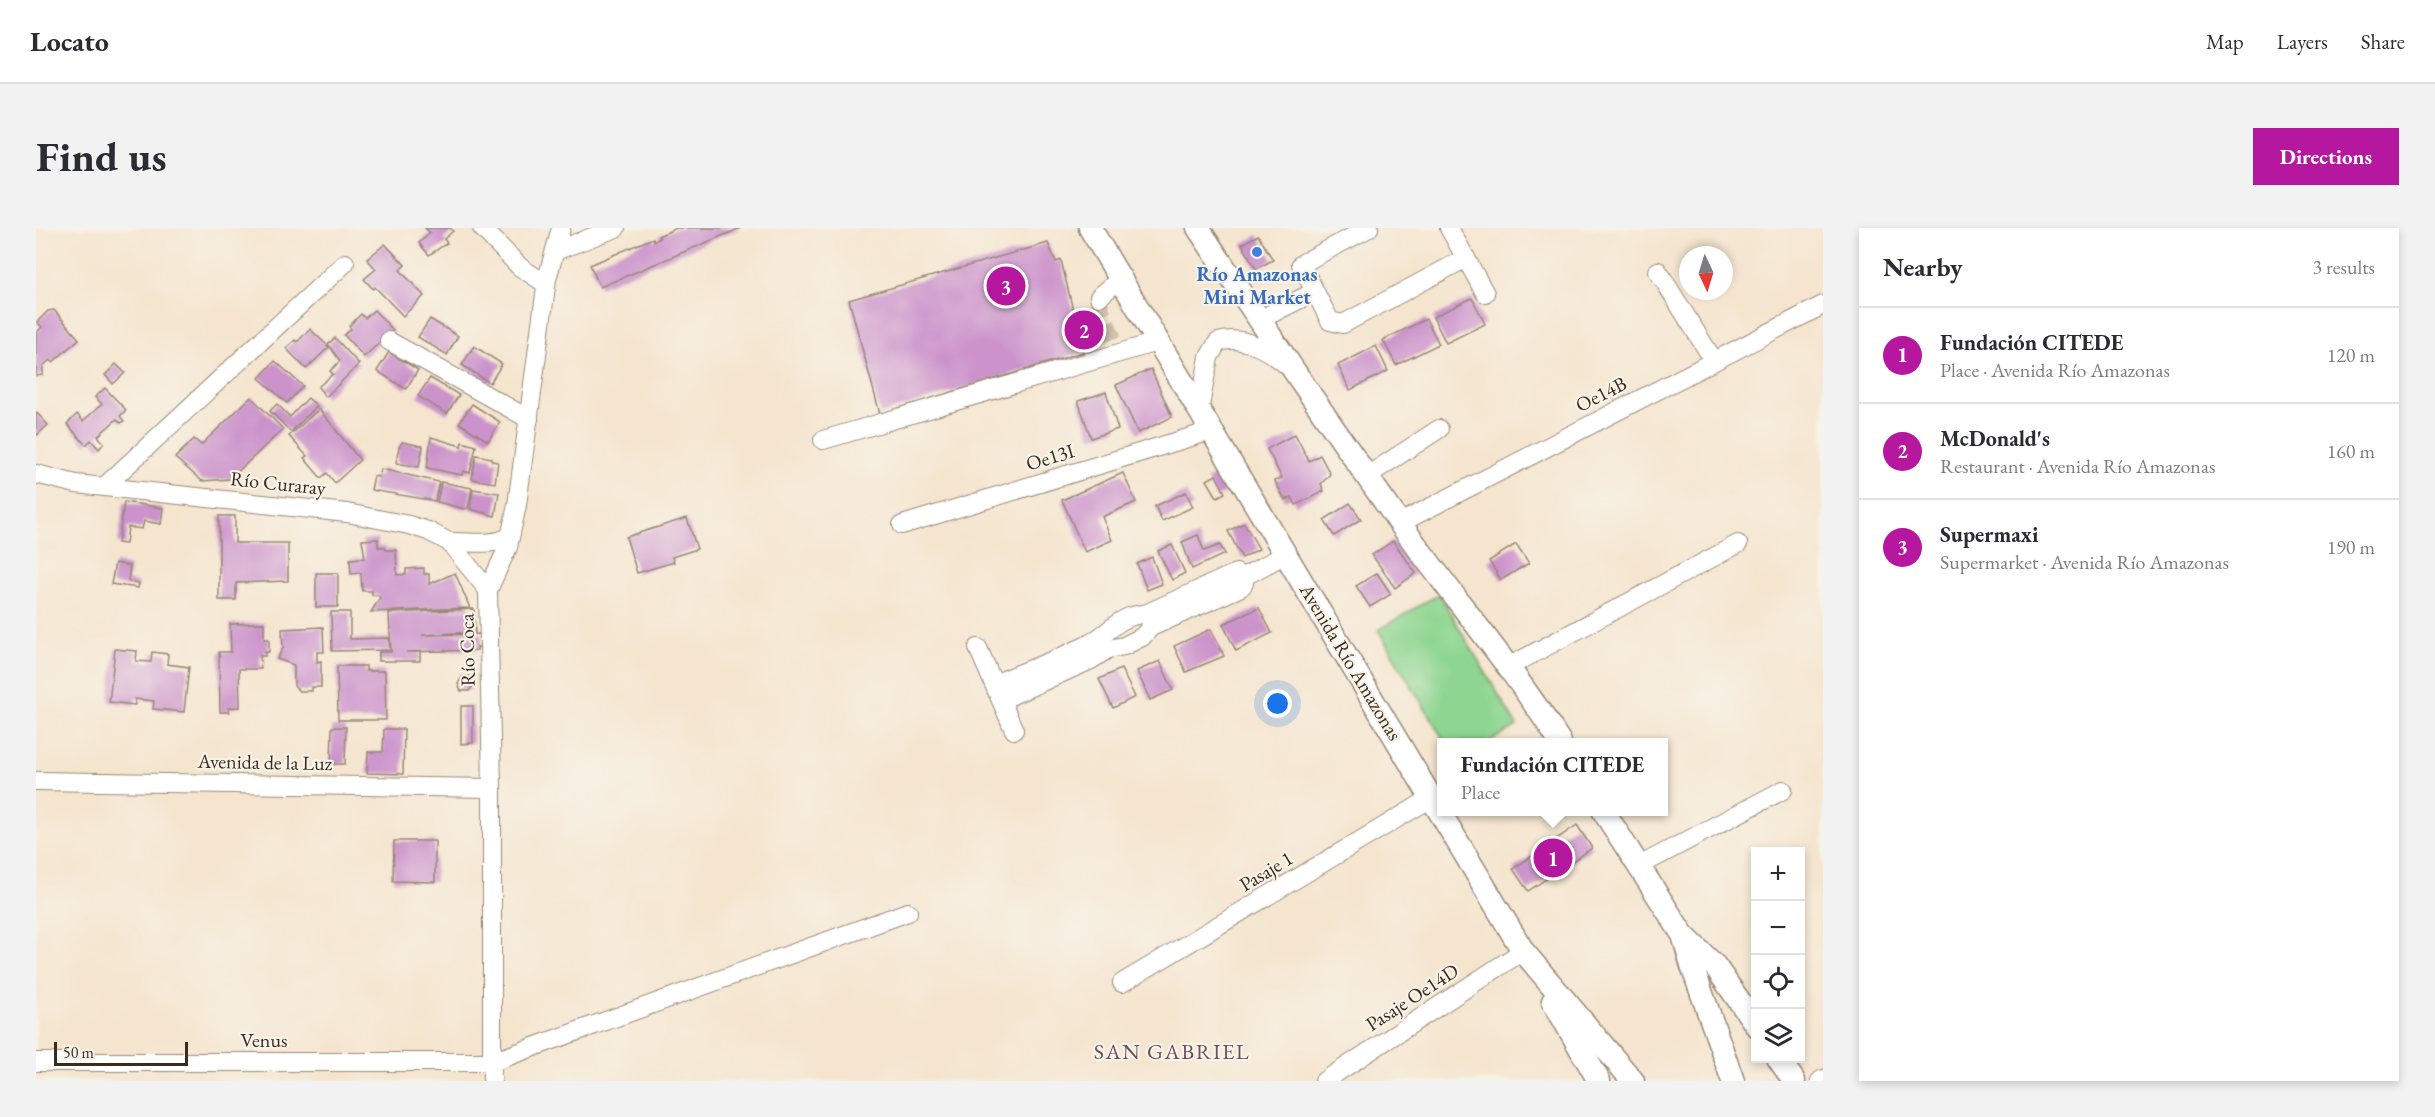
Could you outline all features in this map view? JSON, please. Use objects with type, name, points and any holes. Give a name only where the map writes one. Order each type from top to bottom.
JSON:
[{"type":"main road","name":"Avenida Río Amazonas","points":[[1090,228],[1437,804]]},
{"type":"main road","points":[[1198,228],[1292,369],[1400,523],[1508,667],[1557,738]]},
{"type":"main road","name":"Avenida Río Amazonas","points":[[1444,816],[1523,951],[1633,1081]]},
{"type":"main road","points":[[1607,816],[1683,935],[1715,966],[1751,1019]]},
{"type":"main road","points":[[1683,935],[1733,1081]]},
{"type":"main road","points":[[1523,951],[1599,1081]]},
{"type":"main road","points":[[1781,1063],[1794,1081]]},
{"type":"street","points":[[482,228],[520,267],[546,284]]},
{"type":"street","name":"Río Coca","points":[[492,1081],[492,788],[488,590],[508,548],[517,505],[546,284],[561,228]]},
{"type":"street","points":[[555,251],[615,228]]},
{"type":"street","points":[[1369,228],[1302,262],[1314,292],[1330,321],[1341,325],[1466,258]]},
{"type":"street","points":[[1449,228],[1485,293]]},
{"type":"street","points":[[105,486],[345,263]]},
{"type":"street","points":[[1658,271],[1714,361]]},
{"type":"street","points":[[1099,297],[1120,279]]},
{"type":"street","points":[[1259,320],[1314,292]]},
{"type":"street","name":"Oe14B","points":[[1400,523],[1823,305]]},
{"type":"street","points":[[1114,342],[1154,337]]},
{"type":"street","points":[[823,440],[1154,337]]},
{"type":"street","points":[[1199,411],[1209,357],[1218,342],[1228,339],[1257,346],[1275,355],[1292,369]]},
{"type":"street","points":[[389,341],[529,419]]},
{"type":"street","points":[[1367,476],[1439,429]]},
{"type":"street","name":"Oe13I","points":[[902,525],[1211,430]]},
{"type":"street","name":"Río Curaray","points":[[36,474],[76,484],[347,513],[409,525],[428,531],[449,542],[488,590]]},
{"type":"street","points":[[449,542],[468,541],[488,545],[510,537]]},
{"type":"street","points":[[1508,667],[1738,544]]},
{"type":"street","points":[[998,692],[1060,665],[1091,660],[1106,643],[1124,646],[1142,638],[1148,621],[1199,598],[1241,587],[1244,583],[1243,577],[1286,554]]},
{"type":"street","points":[[978,648],[1014,730]]},
{"type":"street","name":"Avenida de la Luz","points":[[36,781],[492,788]]},
{"type":"street","points":[[1639,866],[1784,790]]},
{"type":"street","name":"Pasaje 1","points":[[1122,983],[1433,797]]},
{"type":"street","name":"Venus","points":[[36,1062],[492,1062],[908,912]]},
{"type":"street","name":"Pasaje Oe14D","points":[[1324,1081],[1523,951]]},
{"type":"street","points":[[254,1081],[255,1062]]},
{"type":"green space","points":[[1439,594],[1517,726],[1496,738],[1443,738],[1378,630]]},
{"type":"building","points":[[425,228],[450,228],[453,231],[444,239],[447,243],[429,255],[419,243],[430,233]]},
{"type":"building","points":[[677,228],[741,228],[600,287],[590,265],[653,238],[654,241],[660,238],[658,236]]},
{"type":"building","name":"Río Amazonas Mini Market","points":[[1258,235],[1273,260],[1256,269],[1242,244]]},
{"type":"building","points":[[1048,243],[1056,262],[1061,260],[1083,352],[880,414],[849,300]]},
{"type":"building","points":[[385,244],[405,265],[400,270],[424,296],[403,316],[364,279],[376,269],[367,259]]},
{"type":"building","points":[[1472,298],[1485,324],[1446,343],[1433,317]]},
{"type":"building","points":[[54,310],[79,339],[53,362],[50,360],[43,366],[43,375],[36,376],[36,333],[42,327],[37,322],[48,311]]},
{"type":"building","points":[[374,310],[393,330],[364,357],[344,335],[361,314],[365,318]]},
{"type":"building","points":[[430,319],[458,336],[447,355],[418,337]]},
{"type":"building","points":[[1426,319],[1439,344],[1396,365],[1383,340]]},
{"type":"building","points":[[310,329],[329,347],[306,369],[286,348],[295,340],[297,342]]},
{"type":"building","points":[[335,338],[359,364],[326,397],[318,387],[333,374],[330,371],[340,361],[328,344]]},
{"type":"building","points":[[474,346],[502,364],[490,383],[462,365]]},
{"type":"building","points":[[1376,346],[1388,371],[1350,390],[1338,365]]},
{"type":"building","points":[[389,352],[418,370],[406,389],[377,371]]},
{"type":"building","points":[[275,361],[303,386],[287,403],[259,378]]},
{"type":"building","points":[[116,364],[125,373],[113,384],[105,375]]},
{"type":"building","points":[[1151,369],[1172,417],[1138,433],[1116,385]]},
{"type":"building","points":[[430,378],[459,395],[447,414],[418,396]]},
{"type":"building","points":[[105,388],[126,410],[120,416],[124,421],[121,423],[117,419],[98,436],[104,443],[99,449],[91,440],[86,445],[67,424],[77,414],[83,421],[102,404],[95,397]]},
{"type":"building","points":[[1106,392],[1118,429],[1091,438],[1078,401]]},
{"type":"building","points":[[251,397],[283,429],[230,479],[202,481],[175,458],[194,439],[201,445]]},
{"type":"building","points":[[308,398],[317,406],[291,432],[270,411],[277,404],[290,417]]},
{"type":"building","points":[[472,404],[500,422],[488,441],[459,423]]},
{"type":"building","points":[[319,409],[360,460],[335,483],[327,473],[321,478],[304,458],[307,456],[289,436]]},
{"type":"building","points":[[36,412],[48,425],[36,436]]},
{"type":"building","points":[[1295,434],[1309,461],[1320,455],[1330,474],[1321,484],[1324,491],[1296,505],[1292,497],[1285,500],[1275,481],[1282,478],[1267,449]]},
{"type":"building","points":[[431,437],[461,446],[462,442],[476,446],[470,473],[463,471],[462,475],[427,468]]},
{"type":"building","points":[[402,442],[423,446],[419,467],[396,463]]},
{"type":"building","points":[[476,455],[492,458],[492,461],[498,462],[495,483],[472,479]]},
{"type":"building","points":[[381,469],[439,482],[435,501],[371,490],[374,476],[379,477]]},
{"type":"building","points":[[1123,473],[1136,502],[1102,517],[1112,540],[1085,552],[1062,500]]},
{"type":"building","points":[[1216,475],[1225,493],[1217,497],[1207,480]]},
{"type":"building","points":[[441,482],[472,488],[468,508],[437,502]]},
{"type":"building","points":[[473,489],[499,493],[495,516],[470,509]]},
{"type":"building","points":[[1186,492],[1193,507],[1162,521],[1155,506]]},
{"type":"building","points":[[124,502],[163,508],[161,524],[144,521],[142,529],[128,527],[126,544],[118,543]]},
{"type":"building","points":[[1350,503],[1361,519],[1334,536],[1324,520]]},
{"type":"building","points":[[219,516],[235,516],[235,543],[288,543],[288,581],[236,583],[236,600],[219,600]]},
{"type":"building","points":[[687,518],[697,549],[672,557],[674,562],[637,573],[626,537]]},
{"type":"building","points":[[1244,523],[1259,549],[1242,558],[1228,531]]},
{"type":"building","points":[[1198,535],[1204,551],[1220,545],[1225,554],[1192,569],[1182,542]]},
{"type":"building","points":[[378,539],[378,547],[396,550],[397,575],[406,574],[406,569],[424,568],[424,574],[429,574],[429,584],[455,573],[470,608],[371,612],[380,598],[378,595],[372,595],[372,591],[362,591],[361,573],[351,574],[350,559],[365,558],[362,540]]},
{"type":"building","points":[[1393,541],[1416,573],[1395,588],[1372,555]]},
{"type":"building","points":[[1516,544],[1529,563],[1501,580],[1489,561]]},
{"type":"building","points":[[1172,545],[1185,573],[1172,580],[1158,551]]},
{"type":"building","points":[[1152,557],[1162,584],[1147,590],[1137,564]]},
{"type":"building","points":[[115,563],[130,566],[128,581],[139,583],[138,588],[111,584]]},
{"type":"building","points":[[316,573],[338,573],[338,607],[316,607]]},
{"type":"building","points":[[1377,573],[1391,594],[1370,607],[1356,586]]},
{"type":"building","points":[[1259,608],[1272,633],[1236,651],[1223,624]]},
{"type":"building","points":[[474,609],[475,632],[422,635],[482,634],[482,647],[477,647],[477,650],[406,652],[420,652],[420,661],[379,661],[379,652],[391,652],[389,613]]},
{"type":"building","points":[[331,612],[350,612],[350,639],[389,638],[390,650],[332,651]]},
{"type":"building","points":[[264,623],[264,639],[269,639],[269,652],[265,652],[265,656],[260,656],[261,669],[239,669],[240,707],[228,708],[229,712],[220,712],[219,652],[231,652],[230,624]]},
{"type":"building","points":[[323,627],[324,652],[317,652],[317,662],[321,661],[321,687],[312,687],[312,691],[299,691],[294,686],[294,665],[277,659],[283,648],[282,629]]},
{"type":"building","points":[[1211,629],[1224,656],[1186,672],[1174,646]]},
{"type":"building","points":[[115,649],[137,651],[136,661],[151,662],[152,652],[168,654],[167,664],[189,667],[184,712],[153,709],[154,701],[135,699],[135,705],[109,702]]},
{"type":"building","points":[[1160,661],[1173,690],[1150,700],[1137,671]]},
{"type":"building","points":[[337,666],[366,666],[366,671],[385,671],[386,720],[338,720]]},
{"type":"building","points":[[1121,669],[1135,697],[1113,708],[1099,679]]},
{"type":"building","points":[[469,676],[474,684],[469,691],[461,691],[458,684],[462,677]]},
{"type":"building","points":[[461,706],[473,706],[473,743],[461,744]]},
{"type":"building","points":[[332,727],[346,727],[345,764],[331,764]]},
{"type":"building","points":[[384,729],[404,729],[403,774],[367,773],[368,752],[383,752]]},
{"type":"building","points":[[1577,825],[1592,848],[1528,891],[1513,869]]},
{"type":"building","points":[[394,841],[435,841],[435,882],[393,881]]},
{"type":"tunnel","points":[[1099,297],[1100,308],[1114,342]]},
{"type":"place","name":"Río Amazonas Mini Market","points":[[1257,252]]},
{"type":"place","name":"Supermaxi","points":[[1006,286]]},
{"type":"place","name":"McDonald's","points":[[1084,330]]},
{"type":"place","name":"Fundación CITEDE","points":[[1553,858]]},
{"type":"district","name":"SAN GABRIEL","points":[[1172,1051]]}]
